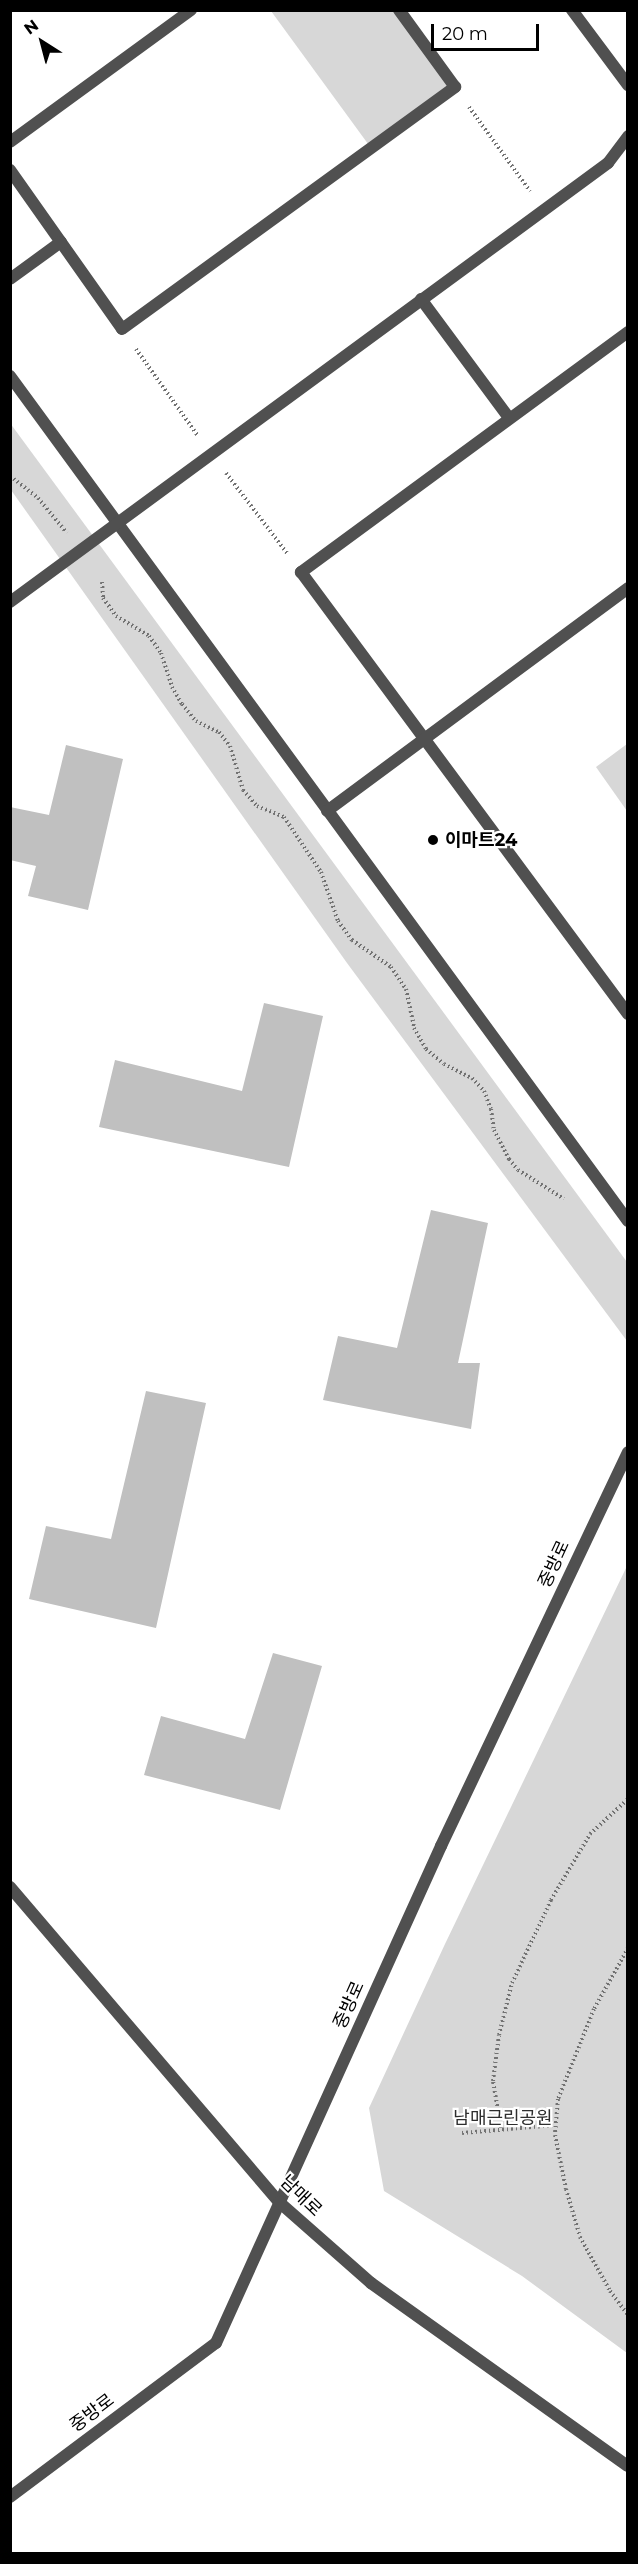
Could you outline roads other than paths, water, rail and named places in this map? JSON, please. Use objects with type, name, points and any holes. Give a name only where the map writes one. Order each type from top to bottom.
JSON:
[{"type":"street","points":[[10,142],[191,10]]},
{"type":"street","points":[[10,170],[122,329],[455,87],[399,10]]},
{"type":"street","points":[[572,10],[627,85]]},
{"type":"street","points":[[10,602],[608,163],[627,136]]},
{"type":"street","points":[[10,279],[61,242]]},
{"type":"street","points":[[421,299],[509,418]]},
{"type":"street","points":[[627,332],[301,572],[627,1014]]},
{"type":"street","points":[[10,376],[627,1221]]},
{"type":"street","points":[[327,812],[627,588]]},
{"type":"street","name":"중방로","points":[[10,2497],[216,2343],[441,1846],[627,1452]]},
{"type":"street","name":"남매로","points":[[10,1887],[279,2202],[372,2283],[627,2466]]},
{"type":"place","name":"이마트24","points":[[433,840]]},
{"type":"park label","name":"남매근린공원","points":[[503,2118]]}]
